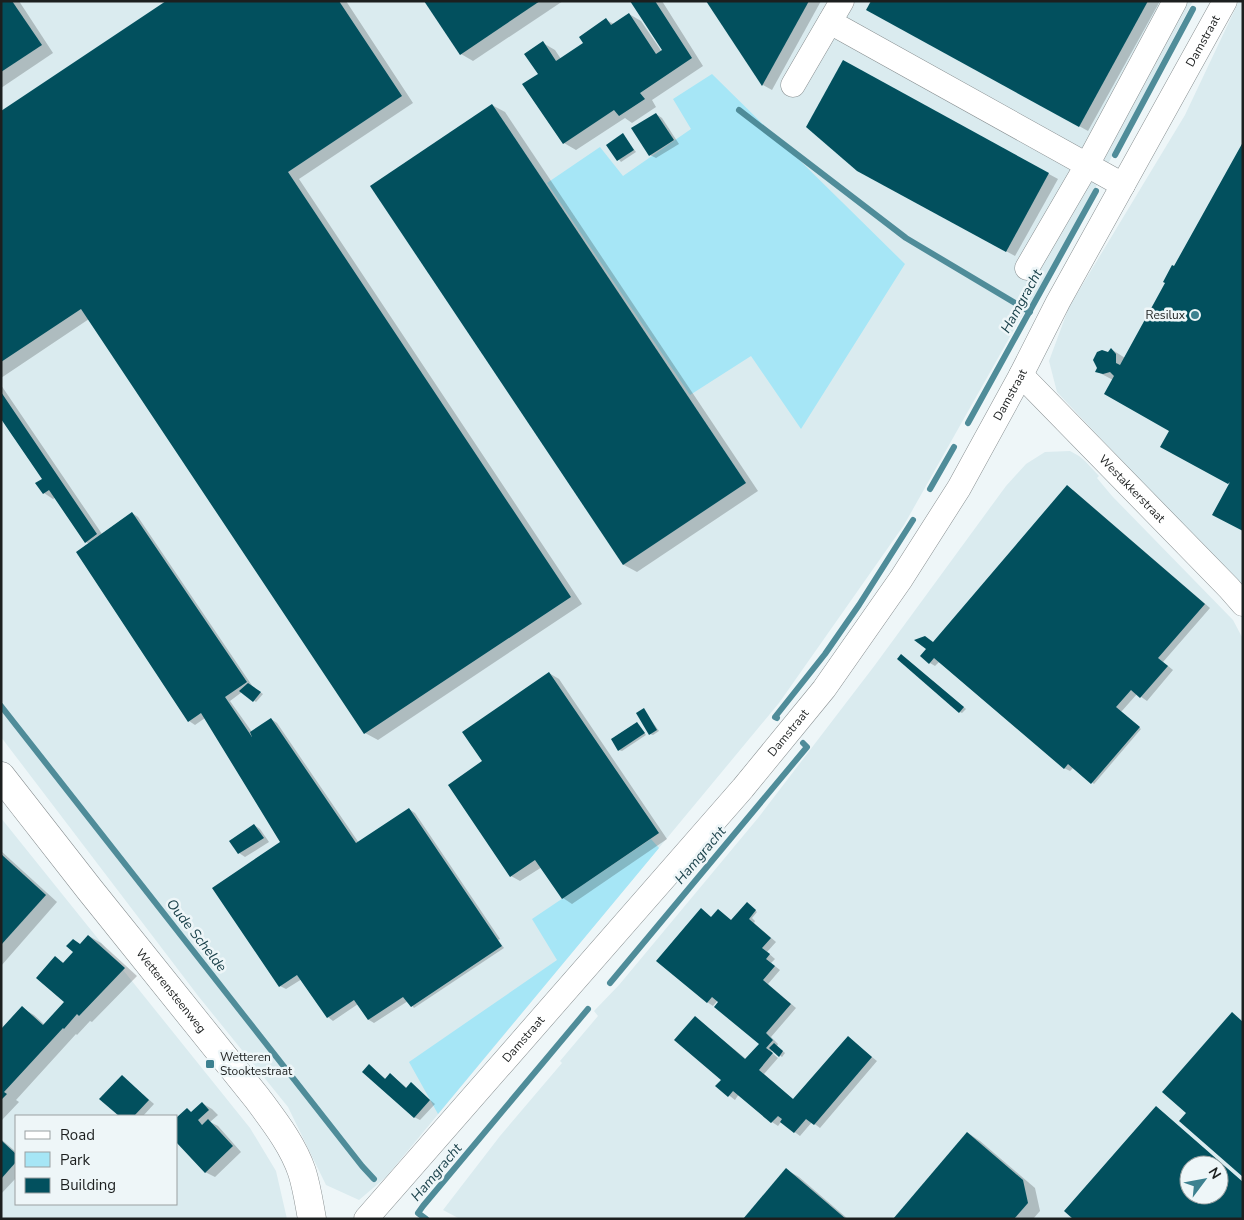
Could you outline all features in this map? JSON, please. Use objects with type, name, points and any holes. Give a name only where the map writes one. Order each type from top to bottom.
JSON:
[{"type":"street","points":[[793,85],[842,1]]},
{"type":"street","points":[[1027,268],[1087,165],[1175,1]]},
{"type":"street","name":"Damstraat","points":[[366,1219],[743,788],[824,689],[901,579],[948,504],[1021,375],[1058,302],[1224,1]]},
{"type":"street","points":[[830,22],[1123,185]]},
{"type":"street","name":"Westakkerstraat","points":[[1021,375],[1243,604]]},
{"type":"street","name":"Wetterensteenweg","points":[[1,776],[257,1098],[276,1125],[292,1150],[301,1171],[312,1219]]},
{"type":"shaded area","points":[[1,1],[1193,1],[1048,279],[1020,319],[904,525],[779,703],[386,1177],[359,1200],[326,1185],[288,1107],[199,997],[1,737]]},
{"type":"shaded area","points":[[1239,1],[1243,1],[1243,585],[1205,549],[1057,392],[1049,361],[1069,307],[1185,115]]},
{"type":"shaded area","points":[[1070,451],[1079,456],[1099,476],[1097,478],[1112,496],[1233,620],[1243,639],[1243,1219],[460,1219],[443,1210],[500,1136],[562,1063],[560,1061],[598,1016],[594,1011],[619,985],[758,818],[875,665],[1006,486],[1026,464],[1045,452]]},
{"type":"shaded area","points":[[1,818],[250,1128],[276,1171],[287,1219],[1,1219]]},
{"type":"green space","points":[[712,74],[905,264],[801,429],[751,356],[690,395],[547,183],[600,147],[623,176],[691,129],[673,99]]},
{"type":"green space","points":[[651,839],[659,848],[438,1114],[409,1062],[557,960],[532,919]]},
{"type":"building","points":[[1,1],[12,1],[42,45],[1,72]]},
{"type":"building","points":[[166,1],[339,1],[402,96],[288,172],[571,597],[364,734],[81,309],[1,362],[1,111]]},
{"type":"building","points":[[424,1],[540,1],[460,55]]},
{"type":"building","points":[[630,1],[655,1],[692,58],[640,93],[645,99],[619,116],[614,110],[563,144],[522,84],[538,74],[524,54],[543,41],[556,61],[583,43],[579,37],[606,18],[611,25],[629,13],[656,54],[662,50]]},
{"type":"building","points":[[706,1],[809,1],[762,86]]},
{"type":"building","points":[[871,1],[1148,1],[1079,127],[866,10]]},
{"type":"building","points":[[843,60],[1049,173],[1006,252],[857,171],[806,127]]},
{"type":"building","points":[[492,104],[746,483],[623,565],[370,186]]},
{"type":"building","points":[[656,113],[674,140],[649,156],[631,128]]},
{"type":"building","points":[[623,133],[634,150],[617,161],[606,145]]},
{"type":"building","name":"Resilux","points":[[1243,142],[1243,531],[1212,515],[1230,482],[1228,484],[1160,447],[1169,431],[1104,394],[1114,376],[1110,372],[1103,374],[1095,372],[1097,368],[1093,360],[1097,352],[1102,350],[1108,352],[1111,348],[1116,354],[1116,363],[1120,365],[1165,283],[1163,282],[1172,265],[1174,266]]},
{"type":"building","points":[[1,392],[97,534],[85,543],[49,490],[43,494],[35,483],[42,479],[1,419]]},
{"type":"building","points":[[1067,485],[1205,604],[1158,658],[1168,666],[1140,698],[1131,690],[1116,707],[1140,727],[1091,784],[1068,764],[1064,769],[934,658],[929,664],[920,656],[926,649],[914,640],[925,636],[933,642]]},
{"type":"building","points":[[132,512],[247,682],[225,697],[252,737],[250,732],[271,718],[356,843],[409,808],[502,946],[411,1007],[403,997],[368,1020],[354,1000],[327,1018],[297,975],[279,987],[212,888],[280,842],[201,713],[188,722],[76,552]]},
{"type":"building","points":[[901,654],[964,707],[959,713],[897,659]]},
{"type":"building","points":[[549,672],[659,833],[562,899],[535,860],[510,877],[448,785],[482,761],[462,732]]},
{"type":"building","points":[[248,683],[261,692],[253,702],[239,691]]},
{"type":"building","points":[[644,708],[657,730],[649,735],[636,713]]},
{"type":"building","points":[[637,722],[645,733],[618,751],[611,739]]},
{"type":"building","points":[[254,824],[264,838],[238,854],[229,841]]},
{"type":"building","points":[[1,854],[46,895],[1,945]]},
{"type":"building","points":[[747,902],[756,910],[749,919],[771,938],[762,948],[770,954],[766,959],[775,966],[763,980],[791,1004],[766,1033],[773,1040],[766,1048],[773,1053],[759,1070],[793,1099],[848,1036],[872,1057],[814,1125],[806,1119],[794,1133],[780,1122],[782,1119],[778,1116],[771,1123],[733,1091],[728,1097],[715,1086],[721,1080],[674,1040],[695,1016],[745,1059],[759,1044],[714,1007],[718,1002],[712,997],[707,1003],[656,961],[701,908],[711,917],[718,909],[731,920]]},
{"type":"building","points":[[88,935],[125,968],[79,1016],[77,1014],[63,1028],[4,1092],[7,1094],[1,1100],[1,1029],[22,1006],[43,1025],[64,1002],[36,978],[55,956],[63,963],[73,952],[66,946],[73,939],[80,944]]},
{"type":"building","points":[[1232,1012],[1243,1022],[1243,1177],[1229,1165],[1229,1155],[1218,1155],[1179,1121],[1186,1113],[1162,1092]]},
{"type":"building","points":[[774,1043],[783,1051],[779,1057],[769,1048]]},
{"type":"building","points":[[369,1064],[385,1079],[390,1073],[406,1088],[411,1082],[430,1100],[414,1118],[362,1072]]},
{"type":"building","points":[[122,1075],[149,1100],[135,1115],[118,1115],[99,1099]]},
{"type":"building","points":[[202,1102],[209,1110],[198,1120],[202,1125],[208,1119],[233,1146],[205,1173],[178,1144],[178,1116],[187,1108],[191,1112]]},
{"type":"building","points":[[1156,1106],[1212,1155],[1179,1155],[1179,1205],[1229,1205],[1229,1170],[1243,1182],[1243,1219],[1073,1219],[1064,1211]]},
{"type":"building","points":[[967,1132],[1023,1180],[1028,1203],[1014,1219],[893,1219]]},
{"type":"building","points":[[1,1140],[15,1153],[15,1163],[1,1179]]},
{"type":"building","points":[[786,1168],[846,1219],[743,1219]]},
{"type":"waterway","name":"Hamgracht","points":[[1115,155],[1193,9]]},
{"type":"waterway","points":[[739,110],[906,238],[1030,312]]},
{"type":"waterway","name":"Hamgracht","points":[[968,423],[1096,191]]},
{"type":"waterway","name":"Hamgracht","points":[[930,489],[954,447]]},
{"type":"waterway","name":"Hamgracht","points":[[777,718],[775,717],[825,654],[859,605],[913,520]]},
{"type":"waterway","name":"Oude Schelde","points":[[1,706],[374,1179]]},
{"type":"waterway","name":"Hamgracht","points":[[610,983],[807,747],[803,743]]},
{"type":"waterway","name":"Hamgracht","points":[[426,1219],[418,1213],[423,1206],[588,1009]]},
{"type":"place","name":"Resilux","points":[[1195,315]]},
{"type":"place","name":"Wetteren Stooktestraat","points":[[210,1064]]}]
